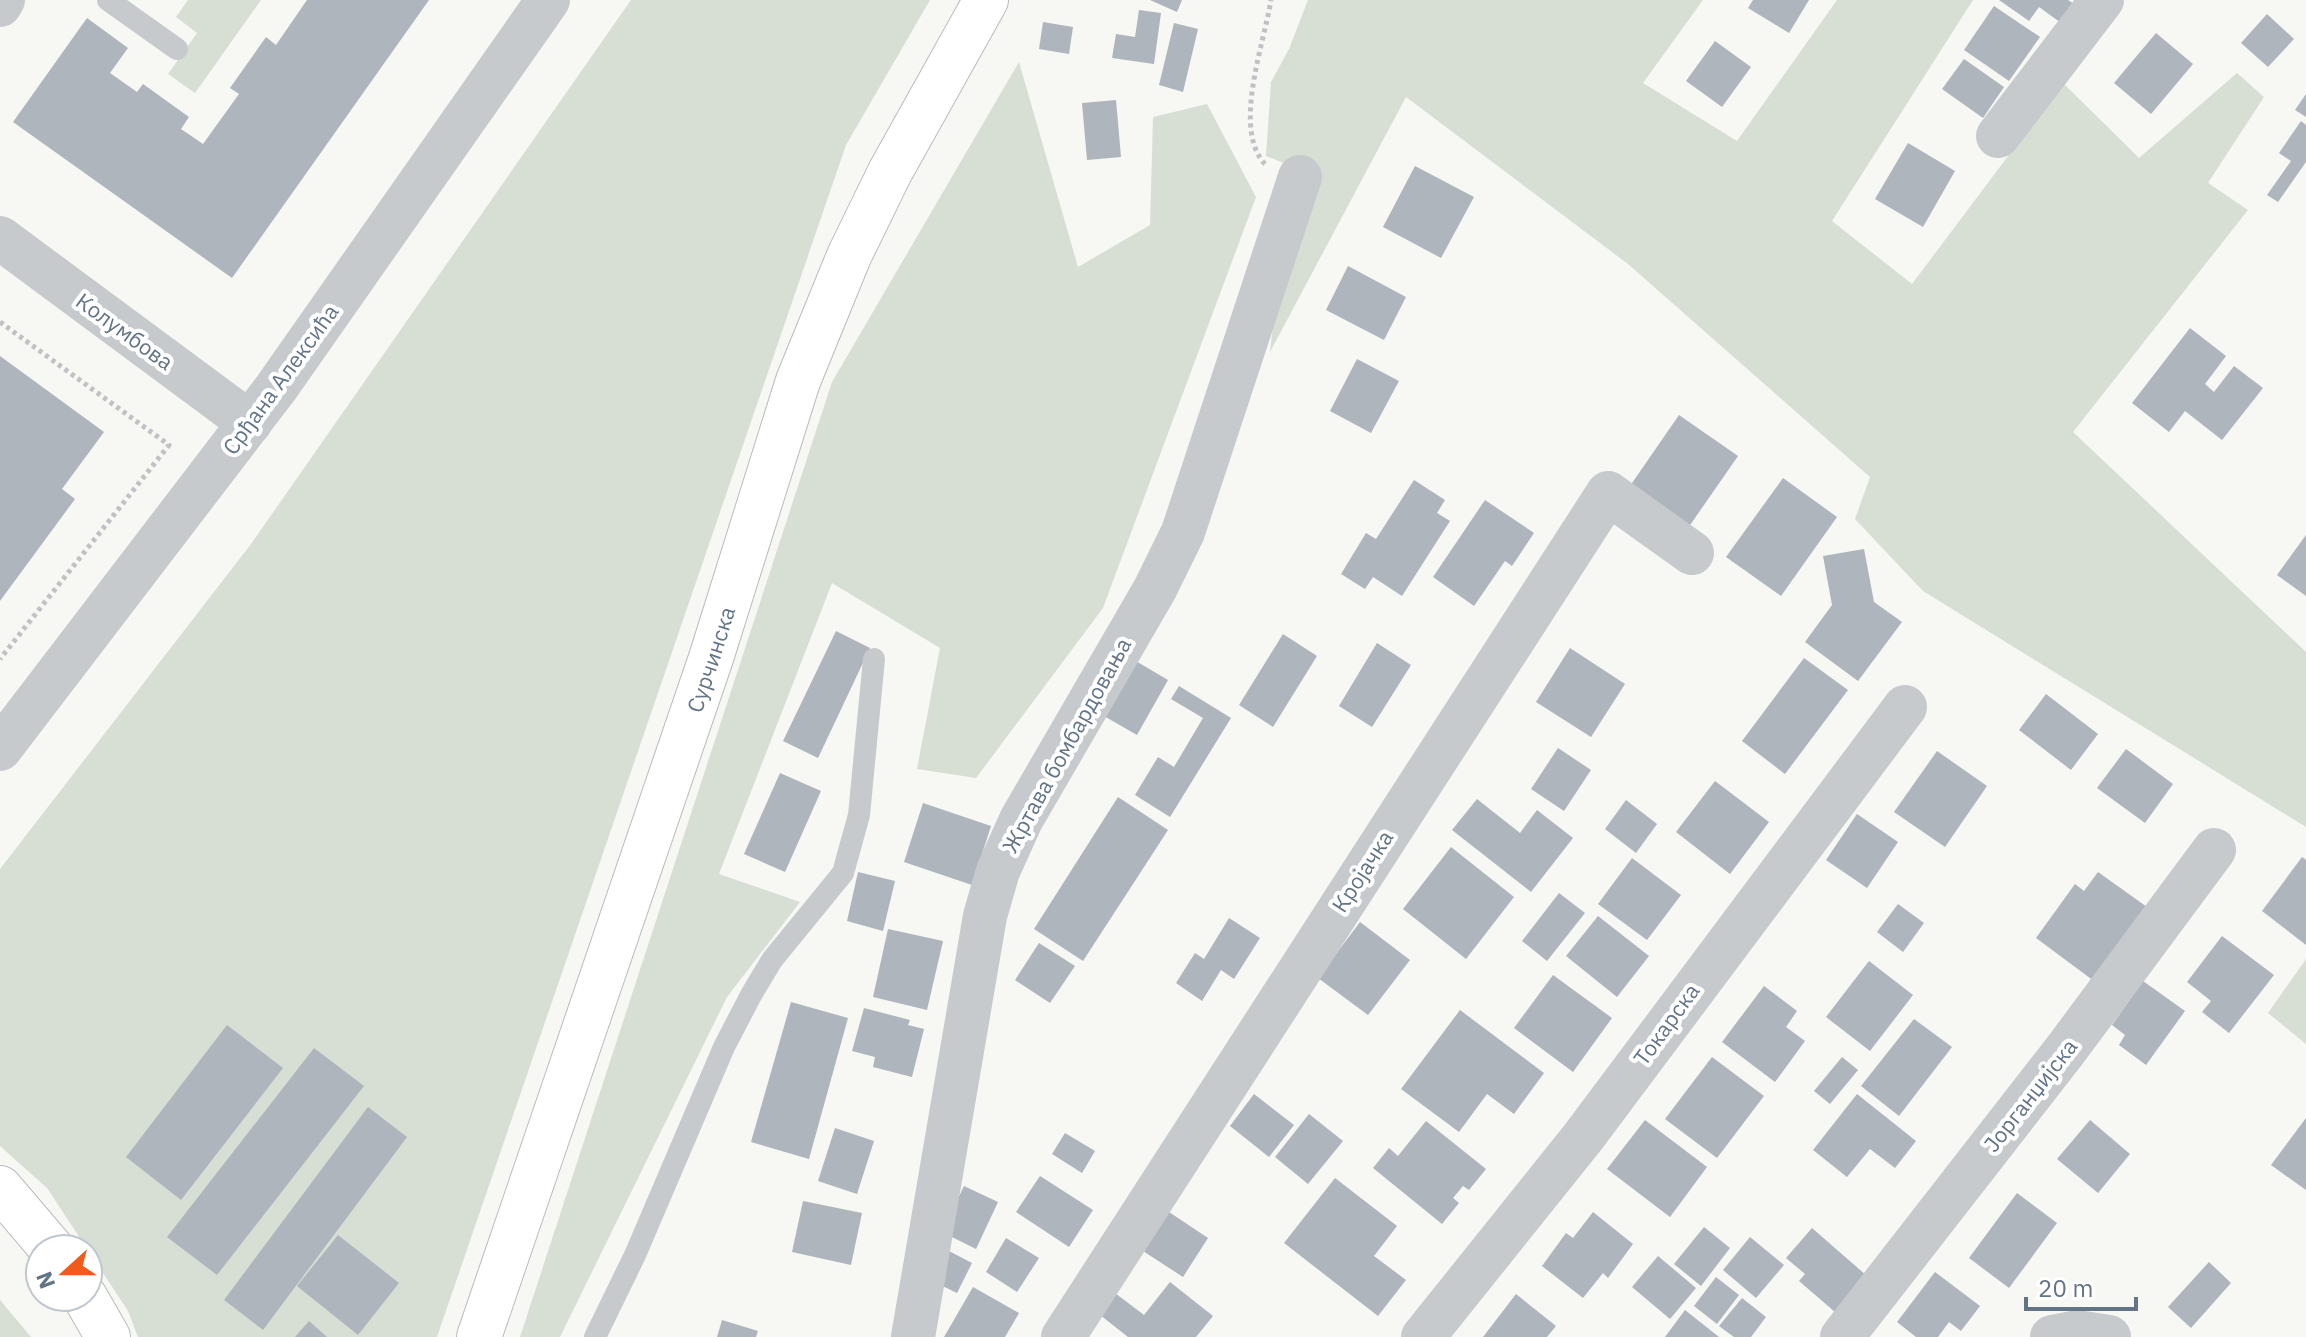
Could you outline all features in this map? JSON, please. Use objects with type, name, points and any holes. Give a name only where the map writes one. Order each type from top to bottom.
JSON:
[{"type":"main road","name":"Сурчинска","points":[[479,1337],[701,687],[798,381],[849,256],[890,172],[986,0]]},
{"type":"main road","points":[[0,1188],[38,1233]]},
{"type":"main road","points":[[94,1313],[108,1337]]},
{"type":"street","name":"Срђана Алексића","points":[[0,749],[250,423],[548,0]]},
{"type":"street","points":[[1998,136],[2102,0]]},
{"type":"street","name":"Жртава бомбардовања","points":[[913,1337],[985,916],[998,871],[1028,807],[1155,589],[1183,532],[1282,170]]},
{"type":"street","name":"Колумбова","points":[[0,238],[250,423]]},
{"type":"street","name":"Кројачка","points":[[1063,1337],[1608,493],[1692,553]]},
{"type":"street","name":"Токарска","points":[[1423,1337],[1584,1136],[1905,707]]},
{"type":"street","name":"Јорганџијска","points":[[1842,1337],[2067,1048],[2214,850]]},
{"type":"street","points":[[2052,1337],[2077,1332],[2109,1337]]},
{"type":"lane","points":[[108,0],[177,49]]},
{"type":"lane","points":[[595,1337],[625,1279],[724,1047],[751,995],[772,960],[843,873],[859,815],[874,659]]},
{"type":"path","points":[[1271,0],[1255,73],[1250,128],[1252,148],[1282,170]]},
{"type":"path","points":[[0,322],[169,445],[0,659]]},
{"type":"shaded area","points":[[188,0],[261,0],[195,93],[168,74],[197,33],[176,17]]},
{"type":"shaded area","points":[[631,0],[930,0],[846,145],[437,1337],[138,1337],[128,1311],[104,1275],[104,1233],[77,1233],[47,1188],[0,1146],[0,869],[251,544]]},
{"type":"shaded area","points":[[1308,0],[1703,0],[1643,83],[1737,141],[1837,0],[1973,0],[1832,221],[1912,284],[2063,83],[2139,158],[2237,73],[2264,97],[2208,183],[2248,210],[2073,432],[2306,652],[2306,827],[1923,591],[1855,519],[1870,477],[1628,264],[1406,97],[1270,352],[1277,289],[1313,175],[1266,156],[1271,82],[1289,49]]},
{"type":"shaded area","points":[[1019,62],[1078,267],[1150,225],[1153,117],[1207,104],[1256,197],[1103,608],[976,778],[917,769],[940,648],[832,583],[719,874],[800,902],[727,997],[560,1337],[520,1337],[832,382]]},
{"type":"shaded area","points":[[2306,959],[2306,1044],[2268,1013]]},
{"type":"shaded area","points":[[0,1300],[31,1337],[0,1337]]},
{"type":"building","points":[[307,0],[429,0],[232,278],[13,122],[87,18],[128,48],[110,73],[137,92],[143,84],[189,117],[181,129],[203,144],[239,94],[230,88],[266,37],[276,45]]},
{"type":"building","points":[[1150,0],[1182,0],[1177,12]]},
{"type":"building","points":[[1753,0],[1809,0],[1789,33],[1748,8]]},
{"type":"building","points":[[1999,0],[2068,0],[2077,6],[2064,25],[2039,7],[2029,21]]},
{"type":"building","points":[[1994,6],[2040,37],[2009,81],[1964,50]]},
{"type":"building","points":[[1139,10],[1161,13],[1154,64],[1112,58],[1116,34],[1135,37]]},
{"type":"building","points":[[2267,14],[2294,39],[2268,67],[2241,43]]},
{"type":"building","points":[[1043,22],[1073,27],[1069,54],[1039,49]]},
{"type":"building","points":[[1174,23],[1198,29],[1183,92],[1159,85]]},
{"type":"building","points":[[2156,33],[2193,64],[2151,114],[2114,83]]},
{"type":"building","points":[[1715,41],[1751,67],[1722,107],[1686,81]]},
{"type":"building","points":[[1964,59],[2004,87],[1983,118],[1942,89]]},
{"type":"building","points":[[2306,94],[2306,117],[2295,110]]},
{"type":"building","points":[[1116,100],[1121,157],[1087,160],[1082,103]]},
{"type":"building","points":[[2301,121],[2306,125],[2306,162],[2278,202],[2267,195],[2291,161],[2279,153]]},
{"type":"building","points":[[1908,143],[1955,171],[1923,227],[1875,199]]},
{"type":"building","points":[[1415,166],[1474,197],[1441,258],[1383,227]]},
{"type":"building","points":[[1348,266],[1406,297],[1384,340],[1326,310]]},
{"type":"building","points":[[2190,328],[2226,356],[2205,384],[2214,392],[2234,366],[2263,388],[2222,440],[2185,411],[2169,432],[2132,403]]},
{"type":"building","points":[[0,356],[104,432],[62,489],[75,499],[0,601]]},
{"type":"building","points":[[1357,359],[1399,381],[1371,433],[1330,411]]},
{"type":"building","points":[[1679,415],[1738,456],[1688,528],[1630,486]]},
{"type":"building","points":[[1783,478],[1837,517],[1781,596],[1726,557]]},
{"type":"building","points":[[1414,480],[1445,500],[1437,513],[1450,521],[1402,596],[1373,577],[1365,589],[1341,574],[1366,533],[1376,539]]},
{"type":"building","points":[[1485,500],[1534,533],[1512,566],[1505,561],[1474,606],[1433,577]]},
{"type":"building","points":[[2306,535],[2306,596],[2277,575]]},
{"type":"building","points":[[1864,549],[1874,602],[1902,622],[1858,681],[1805,642],[1832,605],[1823,556]]},
{"type":"building","points":[[836,631],[870,648],[818,758],[783,741]]},
{"type":"building","points":[[1283,634],[1317,656],[1273,727],[1239,705]]},
{"type":"building","points":[[1377,643],[1411,665],[1372,727],[1339,706]]},
{"type":"building","points":[[1570,648],[1625,684],[1591,737],[1536,702]]},
{"type":"building","points":[[1129,657],[1168,680],[1137,735],[1097,712]]},
{"type":"building","points":[[1804,658],[1848,690],[1785,774],[1742,741]]},
{"type":"building","points":[[1179,686],[1231,718],[1170,817],[1135,795],[1158,757],[1174,767],[1203,718],[1171,699]]},
{"type":"building","points":[[2046,694],[2098,734],[2071,770],[2019,730]]},
{"type":"building","points":[[1558,748],[1591,770],[1564,811],[1531,789]]},
{"type":"building","points":[[2126,749],[2173,784],[2145,823],[2097,788]]},
{"type":"building","points":[[1937,751],[1987,786],[1945,847],[1894,812]]},
{"type":"building","points":[[780,773],[821,791],[785,872],[744,854]]},
{"type":"building","points":[[1715,781],[1769,822],[1730,874],[1676,832]]},
{"type":"building","points":[[1118,797],[1168,830],[1083,961],[1034,929]]},
{"type":"building","points":[[1477,799],[1520,833],[1537,810],[1573,838],[1531,892],[1452,830]]},
{"type":"building","points":[[1626,800],[1657,824],[1636,853],[1605,829]]},
{"type":"building","points":[[923,803],[991,826],[972,885],[904,862]]},
{"type":"building","points":[[1857,814],[1898,842],[1867,888],[1826,860]]},
{"type":"building","points":[[1451,847],[1514,897],[1466,959],[1403,909]]},
{"type":"building","points":[[2302,857],[2306,860],[2306,945],[2262,911]]},
{"type":"building","points":[[1632,858],[1681,895],[1647,940],[1598,904]]},
{"type":"building","points":[[858,872],[895,881],[883,931],[847,921]]},
{"type":"building","points":[[2098,872],[2147,907],[2094,981],[2036,938],[2075,884],[2084,891]]},
{"type":"building","points":[[1559,893],[1585,913],[1547,961],[1522,941]]},
{"type":"building","points":[[1898,904],[1924,923],[1903,952],[1877,932]]},
{"type":"building","points":[[1598,916],[1649,956],[1617,997],[1566,956]]},
{"type":"building","points":[[1229,918],[1260,938],[1234,979],[1221,970],[1202,1001],[1176,983],[1195,953],[1204,959]]},
{"type":"building","points":[[1360,922],[1410,960],[1368,1015],[1318,978]]},
{"type":"building","points":[[888,929],[943,941],[927,1010],[873,997]]},
{"type":"building","points":[[2222,936],[2274,975],[2229,1033],[2202,1012],[2211,1001],[2187,982]]},
{"type":"building","points":[[1039,943],[1075,966],[1050,1003],[1015,980]]},
{"type":"building","points":[[1869,961],[1913,995],[1870,1051],[1826,1017]]},
{"type":"building","points":[[1553,975],[1612,1018],[1573,1072],[1514,1028]]},
{"type":"building","points":[[2143,981],[2185,1011],[2146,1065],[2119,1045],[2125,1035],[2112,1025]]},
{"type":"building","points":[[1764,986],[1797,1011],[1786,1027],[1805,1041],[1775,1082],[1722,1042]]},
{"type":"building","points":[[791,1002],[848,1018],[809,1159],[751,1142]]},
{"type":"building","points":[[864,1008],[910,1020],[908,1025],[924,1029],[912,1077],[873,1067],[875,1057],[852,1051]]},
{"type":"building","points":[[1460,1010],[1544,1073],[1514,1114],[1487,1094],[1459,1132],[1401,1089]]},
{"type":"building","points":[[1914,1019],[1952,1047],[1899,1116],[1861,1086]]},
{"type":"building","points":[[227,1025],[283,1068],[181,1200],[126,1157]]},
{"type":"building","points":[[314,1048],[364,1086],[217,1275],[167,1237]]},
{"type":"building","points":[[1712,1057],[1764,1096],[1717,1158],[1665,1119]]},
{"type":"building","points":[[1842,1057],[1858,1070],[1830,1104],[1814,1091]]},
{"type":"building","points":[[1254,1094],[1294,1125],[1269,1157],[1230,1126]]},
{"type":"building","points":[[1857,1094],[1916,1141],[1895,1168],[1870,1149],[1847,1177],[1813,1150]]},
{"type":"building","points":[[368,1107],[407,1137],[263,1330],[224,1300]]},
{"type":"building","points":[[1309,1114],[1343,1141],[1308,1184],[1275,1157]]},
{"type":"building","points":[[2306,1118],[2306,1190],[2271,1165]]},
{"type":"building","points":[[1645,1120],[1707,1167],[1670,1217],[1607,1169]]},
{"type":"building","points":[[2090,1120],[2130,1154],[2098,1193],[2057,1159]]},
{"type":"building","points":[[1426,1121],[1486,1169],[1469,1190],[1463,1186],[1453,1198],[1459,1203],[1442,1224],[1373,1168],[1389,1148],[1398,1156]]},
{"type":"building","points":[[835,1128],[874,1141],[857,1194],[818,1181]]},
{"type":"building","points":[[1065,1133],[1095,1151],[1082,1173],[1052,1154]]},
{"type":"building","points":[[1040,1176],[1093,1210],[1069,1247],[1016,1212]]},
{"type":"building","points":[[1335,1178],[1397,1226],[1374,1256],[1406,1280],[1378,1316],[1284,1243]]},
{"type":"building","points":[[964,1186],[998,1202],[976,1249],[942,1232]]},
{"type":"building","points":[[2017,1193],[2057,1223],[2009,1288],[1969,1258]]},
{"type":"building","points":[[803,1201],[862,1213],[851,1265],[792,1252]]},
{"type":"building","points":[[1169,1212],[1208,1238],[1183,1277],[1143,1251]]},
{"type":"building","points":[[1593,1212],[1633,1244],[1608,1278],[1603,1273],[1583,1298],[1542,1266],[1566,1233],[1573,1238]]},
{"type":"building","points":[[1704,1227],[1730,1248],[1701,1286],[1674,1264]]},
{"type":"building","points":[[1812,1228],[1867,1276],[1835,1312],[1799,1281],[1805,1274],[1786,1258]]},
{"type":"building","points":[[338,1235],[399,1283],[358,1335],[297,1286]]},
{"type":"building","points":[[1750,1237],[1784,1265],[1756,1298],[1723,1270]]},
{"type":"building","points":[[1006,1238],[1039,1258],[1017,1292],[986,1272]]},
{"type":"building","points":[[947,1250],[972,1263],[957,1293],[932,1281]]},
{"type":"building","points":[[1658,1256],[1696,1288],[1670,1319],[1632,1287]]},
{"type":"building","points":[[2209,1262],[2231,1283],[2191,1328],[2168,1307]]},
{"type":"building","points":[[1935,1272],[1980,1306],[1961,1331],[1949,1322],[1938,1337],[1916,1337],[1897,1322]]},
{"type":"building","points":[[1716,1277],[1739,1295],[1717,1324],[1694,1306]]},
{"type":"building","points":[[1170,1282],[1213,1316],[1196,1337],[1128,1337],[1095,1311],[1111,1290],[1144,1315]]},
{"type":"building","points":[[973,1287],[1019,1313],[1005,1337],[944,1337]]},
{"type":"building","points":[[1516,1294],[1556,1326],[1547,1337],[1483,1337]]},
{"type":"building","points":[[1742,1298],[1766,1317],[1751,1337],[1734,1337],[1719,1326]]},
{"type":"building","points":[[1685,1310],[1719,1337],[1665,1337]]},
{"type":"building","points":[[722,1320],[758,1331],[756,1337],[717,1337]]},
{"type":"building","points":[[309,1321],[327,1337],[295,1337]]}]
